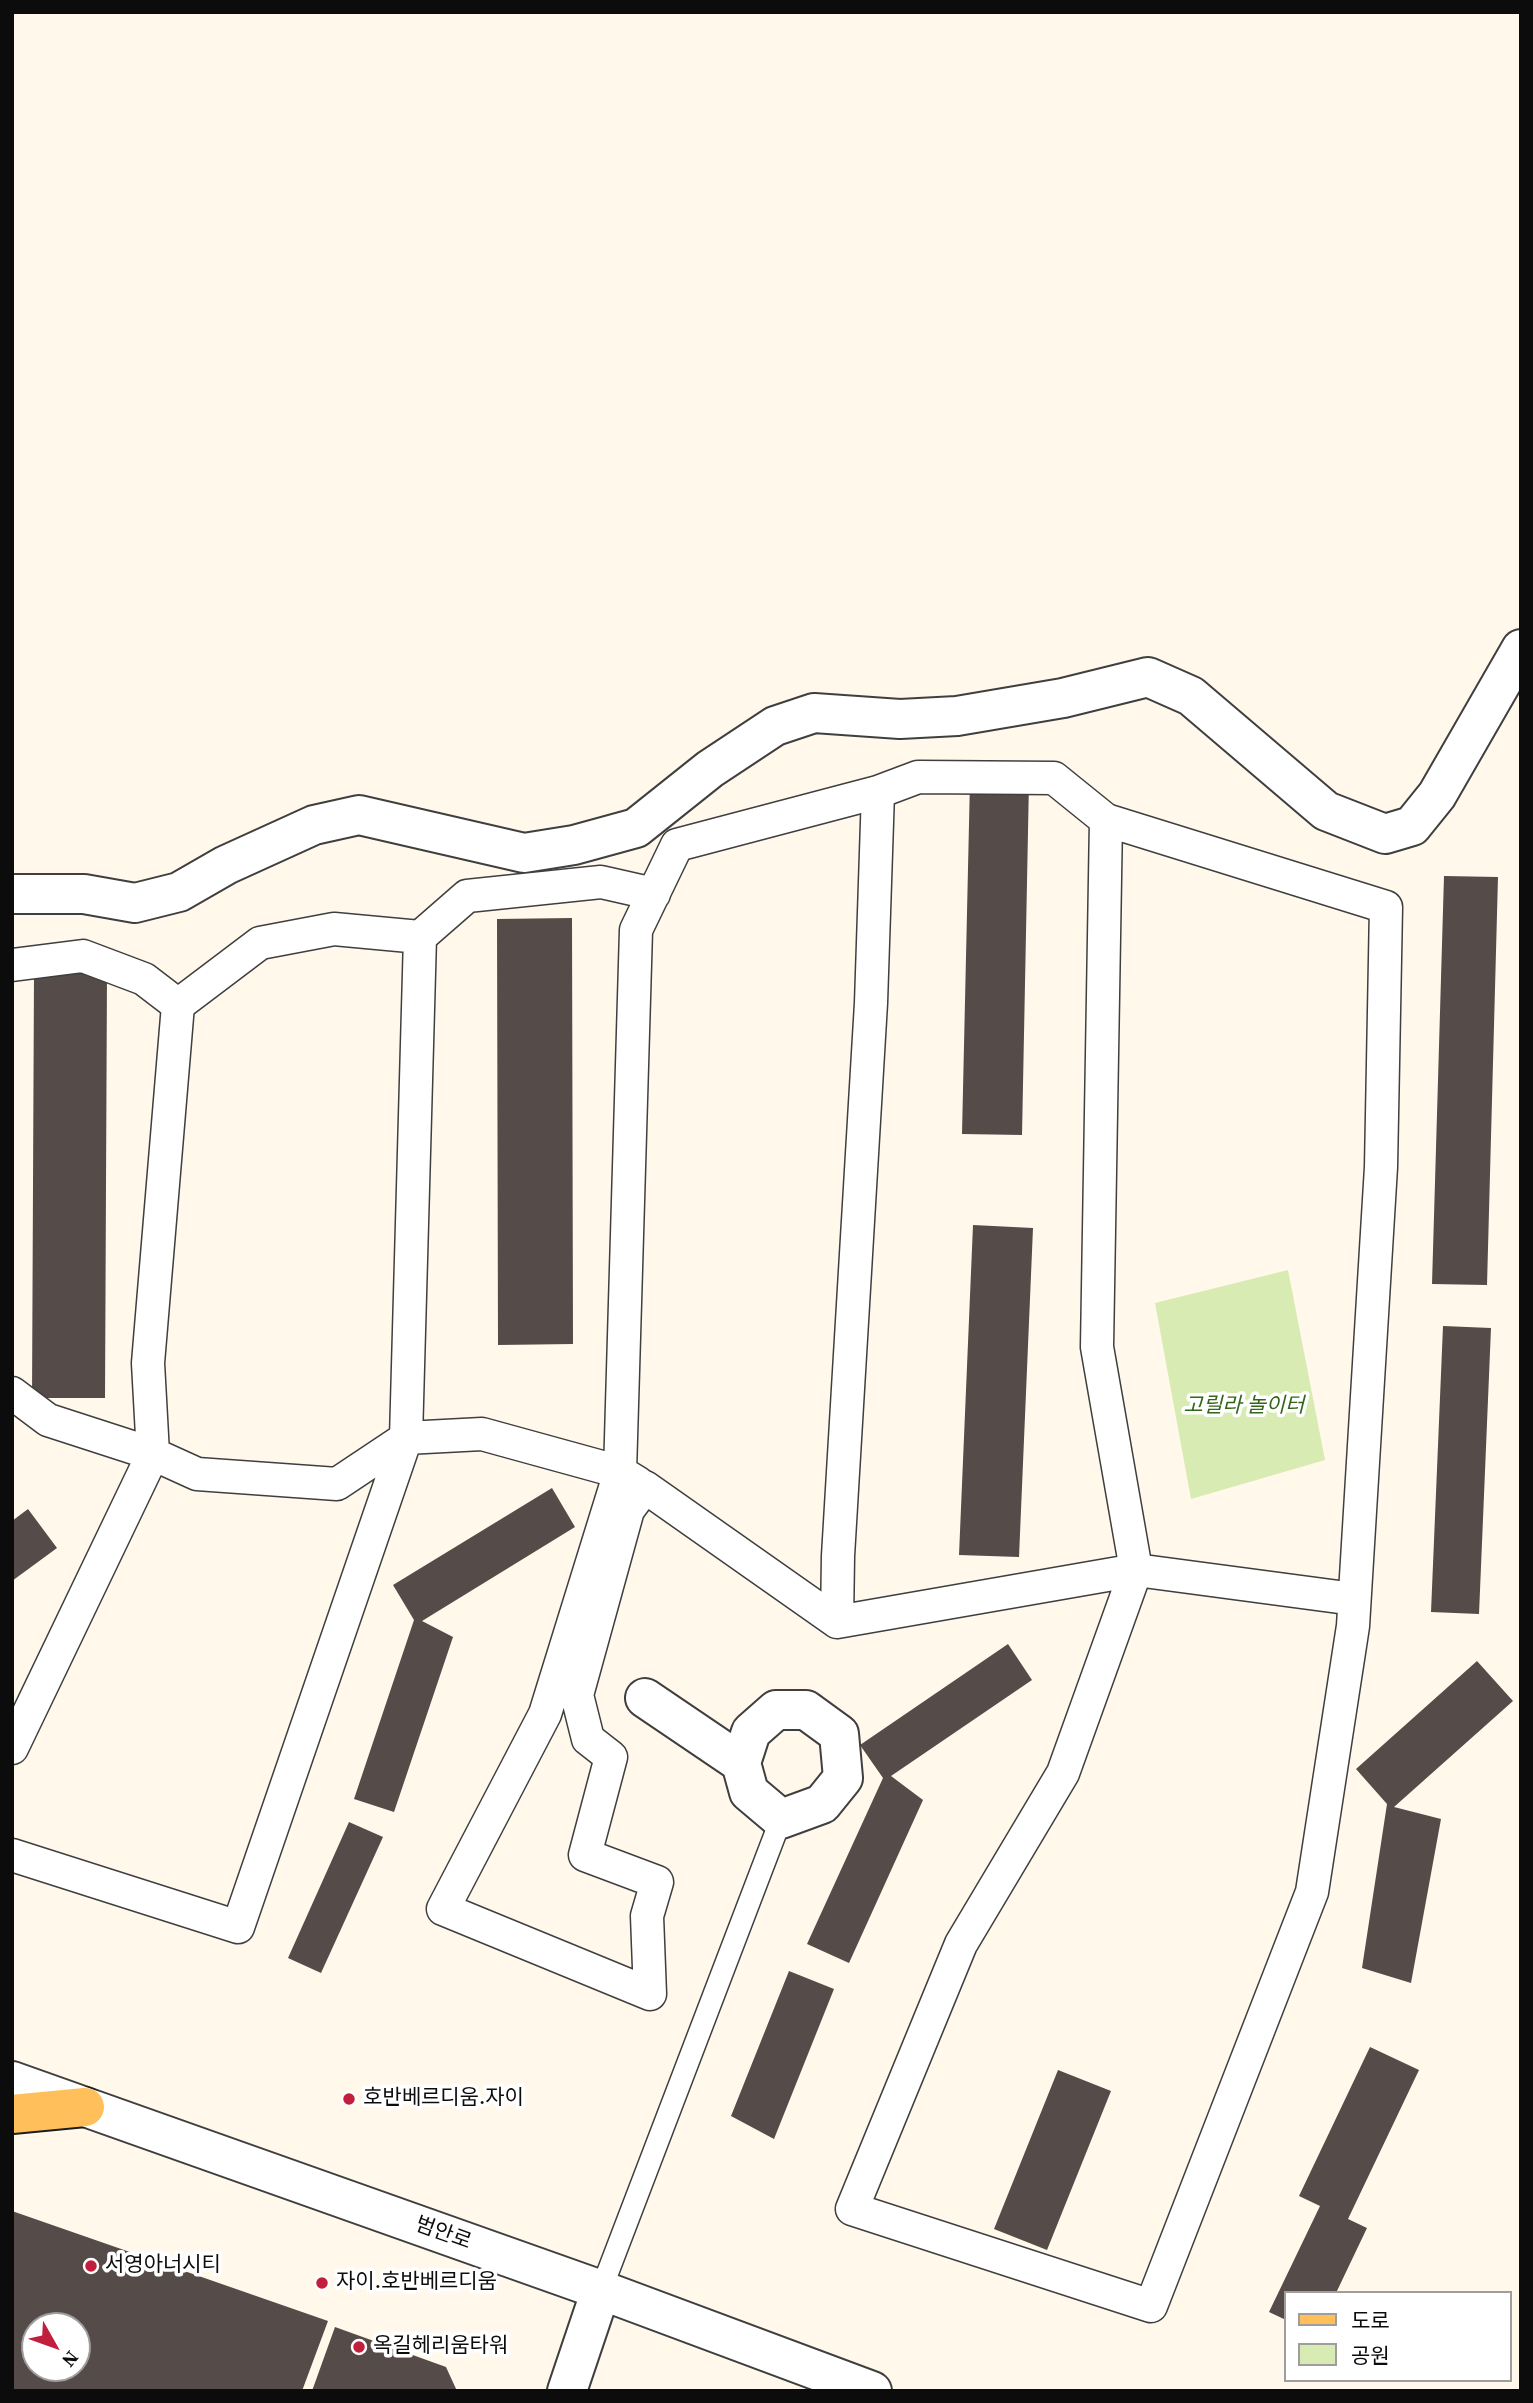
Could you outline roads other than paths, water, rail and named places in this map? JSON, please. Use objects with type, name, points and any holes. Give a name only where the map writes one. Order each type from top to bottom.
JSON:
[{"type":"main road","points":[[12,2114],[85,2107]]},
{"type":"street","points":[[12,894],[84,894],[135,903],[179,892],[226,865],[314,825],[359,815],[524,853],[574,845],[636,828],[710,769],[775,726],[814,713],[900,719],[957,716],[1063,698],[1148,677],[1191,696],[1326,811],[1385,834],[1412,826],[1437,795],[1521,649]]},
{"type":"street","points":[[633,1479],[545,1714],[443,1909],[650,1994],[647,1916],[657,1882],[585,1855],[611,1757],[588,1738],[577,1695],[628,1510],[633,1479],[636,930],[677,845],[878,792],[918,777],[1054,778],[1106,820],[1386,907],[1381,1167],[1354,1599],[1312,1892],[1152,2306],[852,2209],[961,1944],[1063,1773],[1136,1570],[1097,1347],[1106,820]]},
{"type":"street","points":[[837,1622],[839,1542],[872,1003],[878,792]]},
{"type":"street","points":[[12,1748],[153,1454],[148,1363],[178,1005],[260,943],[334,929],[420,937],[467,896],[601,882],[654,894]]},
{"type":"street","points":[[12,1855],[237,1927],[406,1438],[420,937]]},
{"type":"street","points":[[12,965],[83,956],[144,979],[178,1005]]},
{"type":"street","points":[[12,1393],[48,1420],[153,1454],[197,1474],[337,1484],[406,1438],[482,1434],[633,1479],[837,1622],[1136,1570],[1354,1599]]},
{"type":"street","points":[[645,1698],[741,1763]]},
{"type":"street","points":[[776,1710],[806,1710],[839,1734],[843,1778],[822,1804],[781,1819],[750,1793],[741,1763],[751,1732],[776,1710]]},
{"type":"street","name":"범안로","points":[[12,2081],[601,2290],[872,2391]]},
{"type":"street","points":[[568,2391],[601,2290]]},
{"type":"lane","points":[[601,2290],[781,1819]]},
{"type":"place","name":"호반베르디움.자이","points":[[349,2099]]},
{"type":"place","name":"서영아너시티","points":[[91,2266]]},
{"type":"place","name":"자이.호반베르디움","points":[[322,2283]]},
{"type":"place","name":"옥길헤리움타워","points":[[359,2347]]},
{"type":"park label","name":"고릴라 놀이터","points":[[1244,1407]]}]
